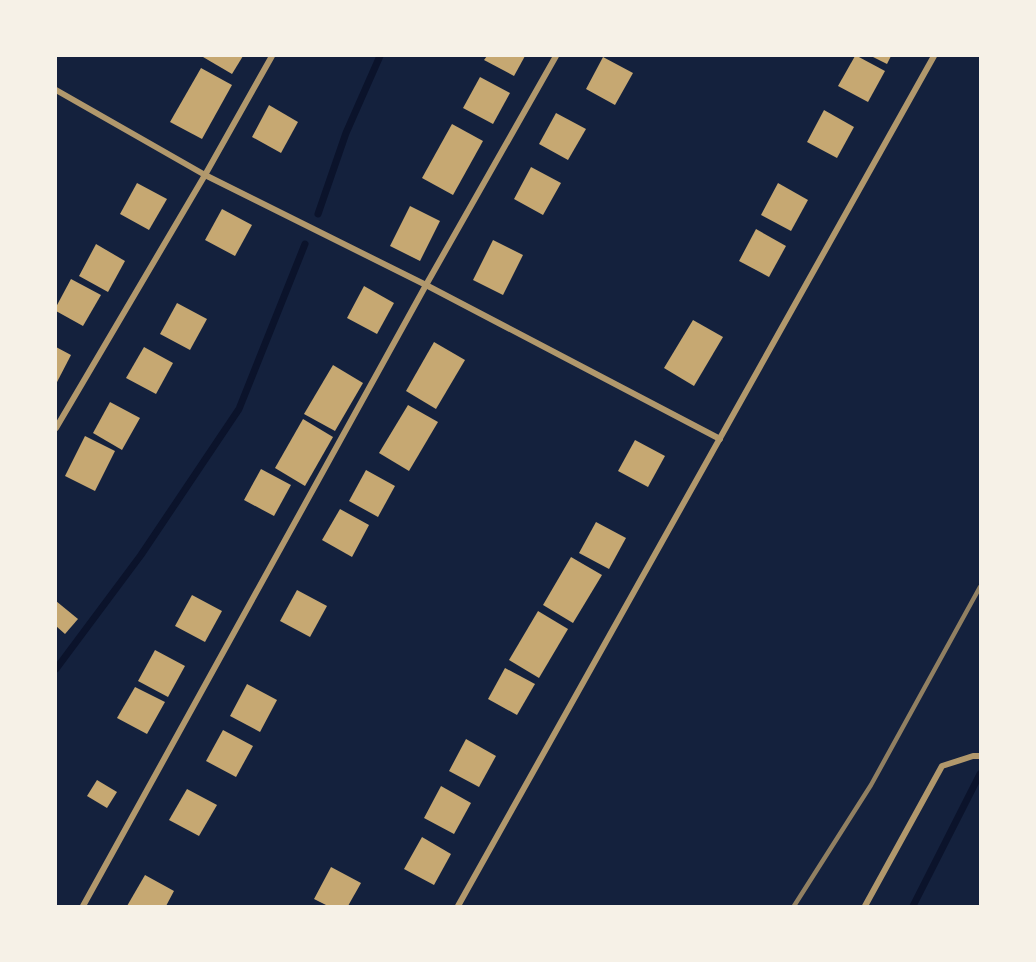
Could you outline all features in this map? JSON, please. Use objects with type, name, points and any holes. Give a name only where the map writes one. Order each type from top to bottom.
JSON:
[{"type":"street","points":[[56,428],[205,176],[272,56]]},
{"type":"street","points":[[83,906],[426,285],[556,56]]},
{"type":"street","points":[[458,906],[934,56]]},
{"type":"street","points":[[56,90],[205,176],[426,285],[720,439]]},
{"type":"street","points":[[865,906],[942,766],[973,756],[981,756]]},
{"type":"building","points":[[243,56],[232,74],[203,57]]},
{"type":"building","points":[[487,56],[525,56],[514,76],[484,60]]},
{"type":"building","points":[[855,56],[885,71],[868,102],[838,86]]},
{"type":"building","points":[[871,56],[891,56],[887,64]]},
{"type":"building","points":[[603,57],[633,73],[615,105],[586,89]]},
{"type":"building","points":[[201,68],[232,85],[202,139],[170,122]]},
{"type":"building","points":[[480,77],[510,93],[493,124],[463,108]]},
{"type":"building","points":[[269,105],[298,122],[281,153],[252,137]]},
{"type":"building","points":[[824,110],[854,127],[837,158],[807,142]]},
{"type":"building","points":[[556,113],[586,129],[568,160],[539,144]]},
{"type":"building","points":[[452,124],[483,141],[453,195],[422,178]]},
{"type":"building","points":[[531,167],[561,183],[543,215],[514,199]]},
{"type":"building","points":[[137,183],[167,199],[149,230],[120,214]]},
{"type":"building","points":[[778,183],[808,200],[791,231],[761,215]]},
{"type":"building","points":[[410,206],[440,221],[420,261],[390,246]]},
{"type":"building","points":[[222,209],[252,225],[235,256],[205,240]]},
{"type":"building","points":[[756,229],[786,246],[769,277],[739,261]]},
{"type":"building","points":[[493,240],[523,255],[503,295],[473,280]]},
{"type":"building","points":[[96,244],[125,261],[108,292],[79,276]]},
{"type":"building","points":[[71,279],[101,295],[83,326],[56,311]]},
{"type":"building","points":[[364,286],[394,303],[377,334],[347,318]]},
{"type":"building","points":[[177,303],[207,319],[190,350],[160,334]]},
{"type":"building","points":[[693,320],[723,337],[694,386],[664,368]]},
{"type":"building","points":[[434,342],[465,360],[436,409],[406,391]]},
{"type":"building","points":[[56,347],[71,355],[56,384]]},
{"type":"building","points":[[144,347],[173,363],[156,394],[126,378]]},
{"type":"building","points":[[333,365],[363,383],[335,431],[304,414]]},
{"type":"building","points":[[110,402],[140,418],[122,450],[93,433]]},
{"type":"building","points":[[408,405],[438,422],[409,471],[379,453]]},
{"type":"building","points":[[303,419],[333,437],[305,486],[275,468]]},
{"type":"building","points":[[85,436],[115,451],[95,491],[65,476]]},
{"type":"building","points":[[635,440],[665,456],[648,487],[618,471]]},
{"type":"building","points":[[261,469],[291,485],[274,516],[244,500]]},
{"type":"building","points":[[366,470],[395,486],[378,517],[349,501]]},
{"type":"building","points":[[340,509],[369,525],[352,557],[322,540]]},
{"type":"building","points":[[596,522],[626,538],[609,569],[579,553]]},
{"type":"building","points":[[571,557],[602,575],[573,623],[543,605]]},
{"type":"building","points":[[297,590],[327,606],[310,637],[280,621]]},
{"type":"building","points":[[192,595],[222,611],[205,642],[175,626]]},
{"type":"building","points":[[56,601],[78,619],[65,634],[56,626]]},
{"type":"building","points":[[538,611],[568,629],[539,678],[509,660]]},
{"type":"building","points":[[155,650],[185,666],[168,697],[138,681]]},
{"type":"building","points":[[505,668],[535,684],[517,715],[488,699]]},
{"type":"building","points":[[247,684],[277,700],[260,732],[230,716]]},
{"type":"building","points":[[135,687],[165,702],[147,734],[117,718]]},
{"type":"building","points":[[223,730],[253,746],[236,777],[206,761]]},
{"type":"building","points":[[466,739],[496,756],[479,787],[449,771]]},
{"type":"building","points":[[97,780],[117,792],[107,808],[87,796]]},
{"type":"building","points":[[441,786],[471,803],[454,834],[424,818]]},
{"type":"building","points":[[187,789],[217,805],[199,836],[169,820]]},
{"type":"building","points":[[422,837],[451,854],[434,885],[404,869]]},
{"type":"building","points":[[331,867],[361,883],[348,906],[328,906],[314,899]]},
{"type":"building","points":[[145,875],[174,891],[166,906],[127,906]]},
{"type":"waterway","points":[[318,214],[346,133],[380,56]]},
{"type":"waterway","points":[[56,669],[141,555],[239,409],[305,244]]},
{"type":"waterway","points":[[913,906],[980,774]]},
{"type":"railway","points":[[794,906],[871,785],[980,587]]}]
